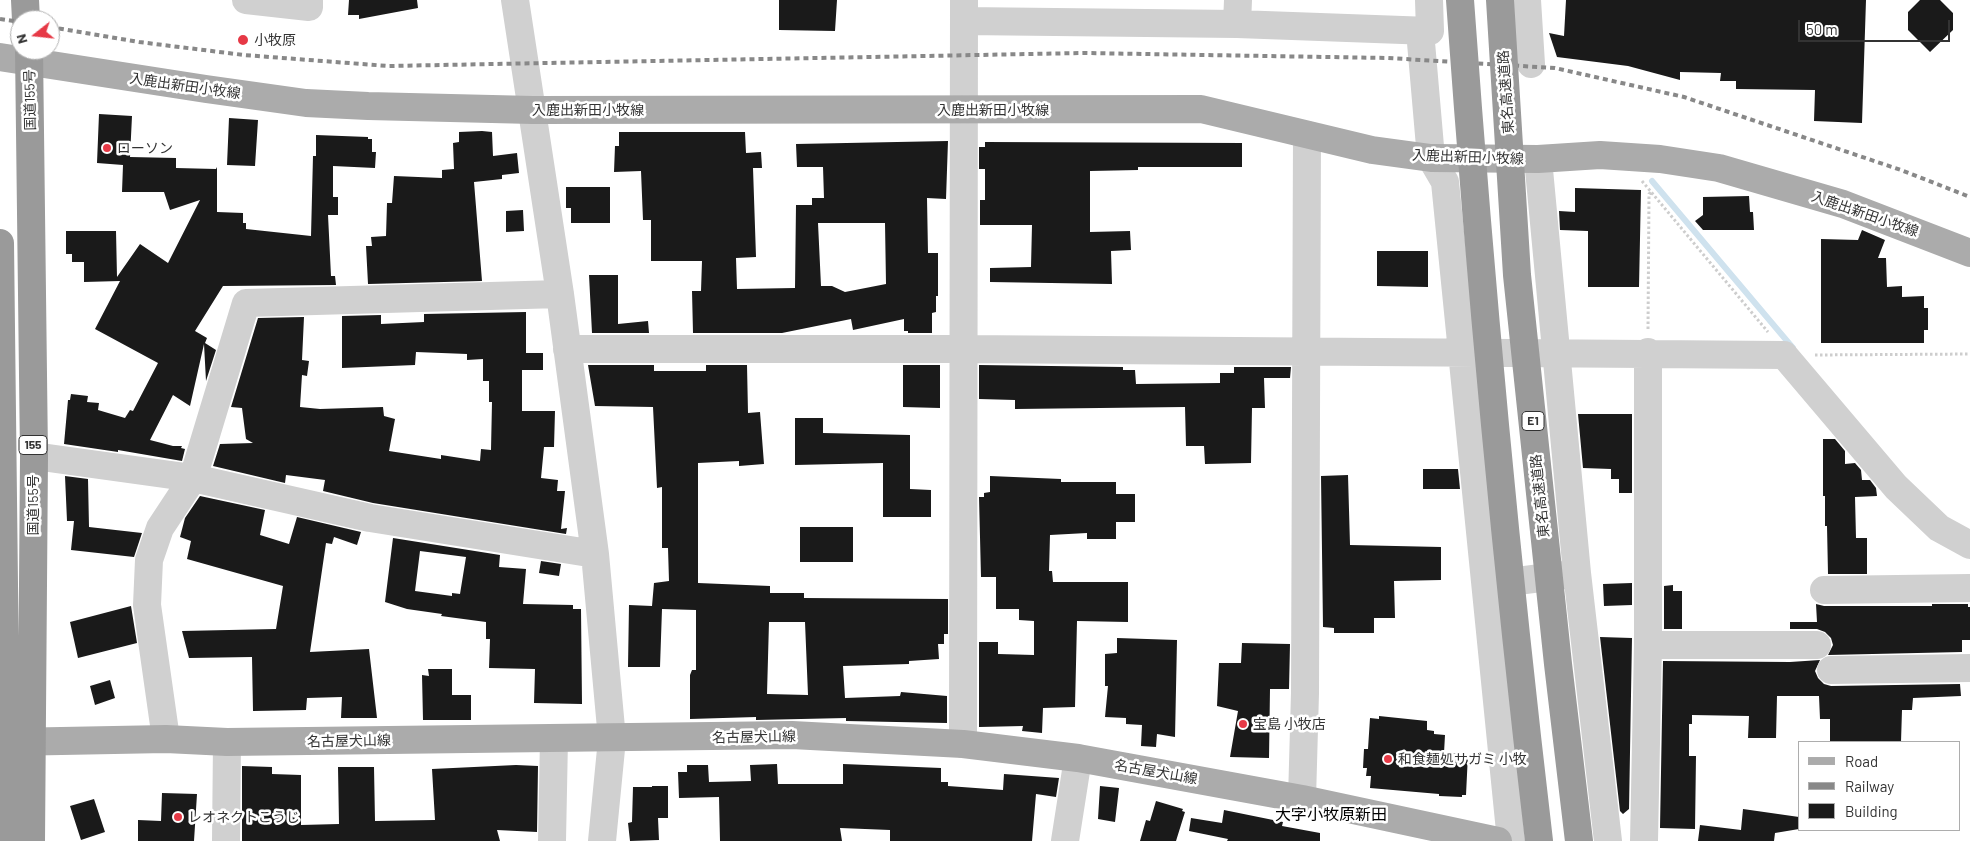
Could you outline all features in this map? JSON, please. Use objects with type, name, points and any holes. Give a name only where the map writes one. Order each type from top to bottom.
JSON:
[{"type":"highway","points":[[1460,0],[1480,278],[1519,668],[1539,841]]},
{"type":"highway","name":"東名高速道路","points":[[1500,0],[1517,275],[1557,655],[1579,841]]},
{"type":"highway","name":"国道155号","points":[[30,60],[34,456],[31,841]]},
{"type":"highway","name":"155","points":[[0,243],[2,742],[7,841]]},
{"type":"main road","name":"入鹿出新田小牧線","points":[[54,60],[306,102],[533,110],[1201,109],[1372,150],[1432,158],[1538,159],[1600,156],[1660,160],[1719,168],[1843,204],[1970,253]]},
{"type":"main road","name":"名古屋犬山線","points":[[2,742],[612,739],[792,735],[963,744],[1078,758],[1302,799],[1498,841]]},
{"type":"street","points":[[246,0],[309,7],[309,0]]},
{"type":"street","points":[[514,0],[533,110],[560,294],[595,554],[612,739],[602,841]]},
{"type":"street","points":[[963,744],[964,10],[1238,12],[1430,31],[1429,0]]},
{"type":"street","points":[[1527,0],[1531,64]]},
{"type":"street","points":[[1420,31],[1432,158],[1445,182],[1511,841]]},
{"type":"street","points":[[1302,799],[1305,693],[1307,135]]},
{"type":"street","points":[[1538,159],[1577,573],[1608,841]]},
{"type":"street","points":[[166,740],[147,605],[149,560],[160,528],[193,478],[246,302],[560,294]]},
{"type":"street","points":[[567,349],[963,349],[1556,354],[1648,352],[1786,355],[1896,487],[1939,528],[1970,545]]},
{"type":"street","points":[[1644,841],[1648,645],[1648,352]]},
{"type":"street","points":[[34,456],[193,478],[370,518],[595,554]]},
{"type":"street","points":[[1484,585],[1577,573]]},
{"type":"street","points":[[1824,590],[1970,588]]},
{"type":"street","points":[[1648,645],[1817,645]]},
{"type":"street","points":[[1831,670],[1970,668]]},
{"type":"street","points":[[552,841],[554,739]]},
{"type":"street","points":[[226,841],[227,742]]},
{"type":"street","points":[[1066,841],[1078,758]]},
{"type":"path","points":[[1640,178],[1786,355],[1970,354]]},
{"type":"path","points":[[1648,352],[1649,194],[1651,192]]},
{"type":"building","points":[[349,0],[417,0],[418,8],[359,19],[359,15],[348,15]]},
{"type":"building","points":[[779,0],[837,0],[835,31],[779,30]]},
{"type":"building","points":[[1566,0],[1866,0],[1862,123],[1814,121],[1815,90],[1736,89],[1736,81],[1720,81],[1721,73],[1680,72],[1680,80],[1628,66],[1557,57],[1549,33],[1564,36]]},
{"type":"building","points":[[1920,0],[1940,0],[1953,13],[1953,30],[1930,52],[1908,30],[1908,12]]},
{"type":"building","points":[[99,114],[132,116],[130,157],[176,158],[176,168],[216,169],[217,167],[217,212],[243,213],[243,223],[246,223],[246,229],[311,236],[313,156],[316,156],[316,135],[368,137],[368,139],[372,139],[372,152],[376,152],[375,168],[333,166],[333,197],[338,197],[338,215],[328,215],[331,276],[335,276],[336,285],[223,286],[195,331],[207,338],[205,343],[216,350],[206,381],[204,344],[190,406],[173,395],[150,440],[173,446],[182,446],[181,448],[185,449],[182,461],[118,450],[118,452],[64,444],[68,400],[70,400],[71,394],[88,396],[87,402],[99,403],[98,410],[125,418],[130,410],[133,411],[158,363],[95,329],[120,281],[84,282],[84,262],[72,262],[72,254],[66,254],[66,231],[116,231],[117,277],[140,244],[168,263],[200,200],[170,210],[164,192],[122,192],[123,165],[97,163]]},
{"type":"building","points":[[229,118],[258,120],[255,166],[227,165]]},
{"type":"building","points":[[459,132],[492,132],[493,156],[517,153],[519,173],[502,175],[502,179],[474,182],[482,281],[368,284],[366,246],[372,246],[371,237],[386,236],[387,203],[392,203],[394,176],[442,178],[442,170],[454,169],[453,143],[459,142]]},
{"type":"building","points":[[619,132],[745,132],[746,153],[761,152],[762,168],[753,168],[756,257],[736,258],[737,289],[795,288],[796,205],[812,205],[812,198],[824,198],[823,167],[797,167],[796,144],[948,141],[946,199],[927,198],[928,253],[938,253],[938,296],[936,296],[936,312],[932,313],[932,333],[908,333],[908,331],[904,331],[904,319],[853,330],[851,319],[782,333],[693,333],[692,291],[701,291],[702,261],[651,261],[651,220],[643,220],[641,171],[614,172],[615,146],[619,146]],"holes":[[[818,223],[885,223],[886,284],[845,292],[832,286],[821,286]]]},
{"type":"building","points":[[985,142],[1242,143],[1242,167],[1138,167],[1138,170],[1090,171],[1090,232],[1130,231],[1131,250],[1111,251],[1112,284],[990,282],[990,268],[1031,267],[1032,225],[980,225],[980,200],[985,200],[985,169],[979,169],[979,147],[985,147]]},
{"type":"building","points":[[566,187],[610,187],[610,223],[571,223],[571,208],[566,208]]},
{"type":"building","points":[[1575,188],[1641,190],[1639,287],[1588,287],[1588,231],[1560,230],[1559,211],[1575,212]]},
{"type":"building","points":[[1749,196],[1750,212],[1753,212],[1754,230],[1703,230],[1695,221],[1703,215],[1703,197]]},
{"type":"building","points":[[523,210],[524,231],[506,232],[506,211]]},
{"type":"building","points":[[1862,230],[1885,240],[1878,258],[1886,258],[1887,287],[1902,286],[1902,297],[1924,296],[1924,308],[1928,308],[1928,330],[1924,330],[1924,343],[1821,343],[1821,239],[1858,240]]},
{"type":"building","points":[[1377,251],[1428,251],[1428,287],[1377,286]]},
{"type":"building","points":[[589,275],[618,275],[618,324],[648,321],[649,333],[592,333]]},
{"type":"building","points":[[526,312],[526,353],[543,353],[543,370],[522,370],[522,411],[555,411],[554,447],[544,447],[541,478],[558,480],[557,491],[565,491],[561,529],[567,528],[566,534],[373,503],[323,491],[325,480],[286,475],[285,483],[213,466],[220,444],[253,443],[246,439],[242,408],[231,407],[258,318],[304,317],[302,360],[309,361],[307,376],[302,375],[300,407],[320,409],[383,407],[384,416],[395,419],[389,451],[441,459],[441,455],[480,461],[481,449],[491,450],[492,402],[489,402],[489,381],[483,381],[483,359],[467,360],[467,354],[416,352],[415,365],[342,368],[342,316],[381,315],[381,324],[424,322],[424,314]]},
{"type":"building","points":[[588,365],[654,365],[654,371],[706,371],[706,365],[747,365],[748,413],[760,412],[764,464],[739,466],[739,461],[698,463],[698,583],[770,586],[770,593],[804,593],[804,598],[948,599],[948,634],[944,634],[944,644],[938,644],[939,659],[909,661],[909,664],[843,666],[845,698],[900,696],[901,692],[947,696],[947,723],[846,721],[846,718],[756,720],[756,717],[690,719],[690,675],[692,670],[696,670],[696,610],[662,609],[660,667],[628,667],[629,605],[652,606],[654,583],[669,581],[668,548],[662,548],[662,487],[657,488],[653,407],[595,406]],"holes":[[[769,622],[805,622],[808,695],[767,694]]]},
{"type":"building","points":[[903,365],[940,365],[940,408],[903,407]]},
{"type":"building","points":[[979,365],[1123,367],[1123,370],[1135,370],[1136,384],[1220,383],[1220,373],[1234,373],[1234,367],[1291,367],[1290,378],[1264,378],[1265,408],[1252,408],[1251,463],[1205,464],[1204,446],[1186,446],[1185,407],[1015,409],[1015,400],[979,399]]},
{"type":"building","points":[[1578,414],[1632,414],[1632,493],[1619,493],[1619,479],[1611,479],[1611,469],[1583,468]]},
{"type":"building","points":[[795,418],[823,418],[823,433],[910,435],[910,489],[931,490],[931,517],[883,517],[883,463],[795,465]]},
{"type":"building","points":[[1823,439],[1835,439],[1845,451],[1845,464],[1855,463],[1861,470],[1862,480],[1870,480],[1876,488],[1877,496],[1855,497],[1856,538],[1867,538],[1867,574],[1828,574],[1827,526],[1825,526],[1825,496],[1823,496]]},
{"type":"building","points":[[1423,469],[1458,469],[1460,489],[1423,489]]},
{"type":"building","points":[[1348,475],[1350,545],[1441,547],[1441,580],[1394,581],[1395,618],[1374,618],[1374,633],[1334,633],[1334,628],[1323,627],[1321,476]]},
{"type":"building","points":[[65,476],[88,479],[89,527],[142,533],[134,557],[71,550],[74,521],[67,521]]},
{"type":"building","points":[[990,476],[1061,479],[1061,482],[1116,482],[1116,494],[1135,494],[1135,522],[1116,522],[1116,539],[1087,539],[1087,533],[1050,535],[1049,571],[1052,571],[1053,582],[1128,582],[1128,622],[1077,621],[1075,707],[1043,708],[1042,733],[1022,731],[1023,726],[979,727],[979,642],[998,642],[998,654],[1034,655],[1034,621],[1019,620],[1019,609],[996,609],[996,577],[981,577],[979,497],[984,497],[984,493],[990,492]]},
{"type":"building","points":[[200,496],[265,510],[260,535],[289,544],[297,517],[361,532],[357,545],[334,537],[332,544],[326,543],[310,652],[369,649],[377,718],[341,718],[342,697],[307,698],[306,710],[253,711],[252,657],[189,658],[182,631],[276,629],[283,586],[187,559],[191,541],[180,537],[185,518]]},
{"type":"building","points":[[800,527],[853,527],[853,562],[800,562]]},
{"type":"building","points":[[393,538],[500,555],[499,567],[526,569],[523,604],[573,605],[573,609],[581,609],[582,704],[534,703],[535,669],[489,668],[490,639],[486,639],[486,622],[441,616],[442,614],[407,609],[385,602]],"holes":[[[420,551],[466,557],[460,594],[452,593],[452,596],[415,591]]]},
{"type":"building","points":[[541,561],[561,564],[559,576],[539,573]]},
{"type":"building","points":[[1632,583],[1632,605],[1604,606],[1603,584]]},
{"type":"building","points":[[1673,585],[1673,591],[1682,591],[1682,629],[1664,629],[1664,586]]},
{"type":"building","points":[[1816,604],[1824,606],[1932,606],[1932,604],[1968,604],[1968,607],[1970,607],[1970,640],[1962,640],[1962,652],[1828,655],[1833,645],[1831,638],[1825,632],[1817,629],[1790,629],[1790,622],[1817,622]]},
{"type":"building","points":[[131,606],[137,643],[78,658],[70,622]]},
{"type":"building","points":[[1600,637],[1632,638],[1629,809],[1623,814],[1620,811]]},
{"type":"building","points":[[1117,638],[1177,640],[1175,737],[1157,734],[1156,747],[1141,746],[1142,725],[1126,724],[1126,718],[1105,717],[1108,686],[1105,686],[1105,654],[1117,653]]},
{"type":"building","points":[[1242,643],[1290,644],[1289,689],[1270,689],[1269,758],[1230,757],[1238,711],[1217,706],[1219,663],[1241,663]]},
{"type":"building","points":[[1820,660],[1815,671],[1818,678],[1824,684],[1831,686],[1960,684],[1961,696],[1913,698],[1912,710],[1902,710],[1901,741],[1830,741],[1830,719],[1820,719],[1819,696],[1777,696],[1776,738],[1748,738],[1749,716],[1692,715],[1692,724],[1689,724],[1689,756],[1696,756],[1695,829],[1660,828],[1663,661],[1790,662]]},
{"type":"building","points":[[428,669],[452,669],[452,695],[471,695],[471,720],[423,720],[422,675],[429,676]]},
{"type":"building","points":[[110,680],[115,698],[95,705],[90,686]]},
{"type":"building","points":[[1379,716],[1427,721],[1427,730],[1434,731],[1434,734],[1445,735],[1444,753],[1468,754],[1466,795],[1462,795],[1462,797],[1439,796],[1439,794],[1370,788],[1371,776],[1366,776],[1367,768],[1363,768],[1364,749],[1368,749],[1370,718],[1379,719]]},
{"type":"building","points":[[777,764],[778,784],[843,784],[843,764],[941,768],[941,782],[948,782],[948,786],[1003,790],[1004,774],[1059,778],[1056,797],[1036,794],[1032,841],[890,841],[890,830],[840,828],[842,841],[720,841],[719,797],[679,798],[678,772],[687,772],[687,765],[708,765],[709,782],[751,781],[750,765]]},
{"type":"building","points":[[516,765],[538,766],[537,832],[497,830],[500,841],[242,841],[242,766],[272,767],[272,774],[301,775],[301,825],[339,824],[338,767],[374,767],[375,821],[435,820],[432,769]]},
{"type":"building","points":[[668,786],[668,818],[658,818],[659,840],[630,841],[628,823],[632,822],[633,787]]},
{"type":"building","points":[[1100,786],[1119,788],[1115,822],[1098,819]]},
{"type":"building","name":"レオネクトこうじ","points":[[162,793],[197,794],[194,841],[138,841],[138,820],[161,821]]},
{"type":"building","points":[[94,799],[105,832],[81,840],[70,806]]},
{"type":"building","points":[[1156,801],[1183,809],[1182,811],[1185,812],[1176,841],[1140,841],[1146,820],[1150,821]]},
{"type":"building","points":[[1743,809],[1798,817],[1798,829],[1775,833],[1774,841],[1698,841],[1700,825],[1741,830]]},
{"type":"building","points":[[1224,810],[1283,822],[1282,826],[1320,833],[1320,841],[1227,841],[1228,839],[1189,831],[1191,818],[1222,823]]},
{"type":"waterway","points":[[1652,181],[1793,348]]},
{"type":"railway","points":[[0,19],[10,20]]},
{"type":"railway","points":[[60,29],[139,42],[244,55],[388,66],[1084,53],[1388,58],[1555,68],[1684,97],[1901,170],[1970,197]]},
{"type":"place","name":"小牧原","points":[[243,40]]},
{"type":"place","name":"ローソン","points":[[107,148]]},
{"type":"place","name":"宝島 小牧店","points":[[1243,724]]},
{"type":"place","name":"和食麺処サガミ 小牧","points":[[1388,759]]},
{"type":"place","name":"レオネクトこうじ","points":[[178,817]]},
{"type":"district","name":"大字小牧原新田","points":[[1331,815]]}]
